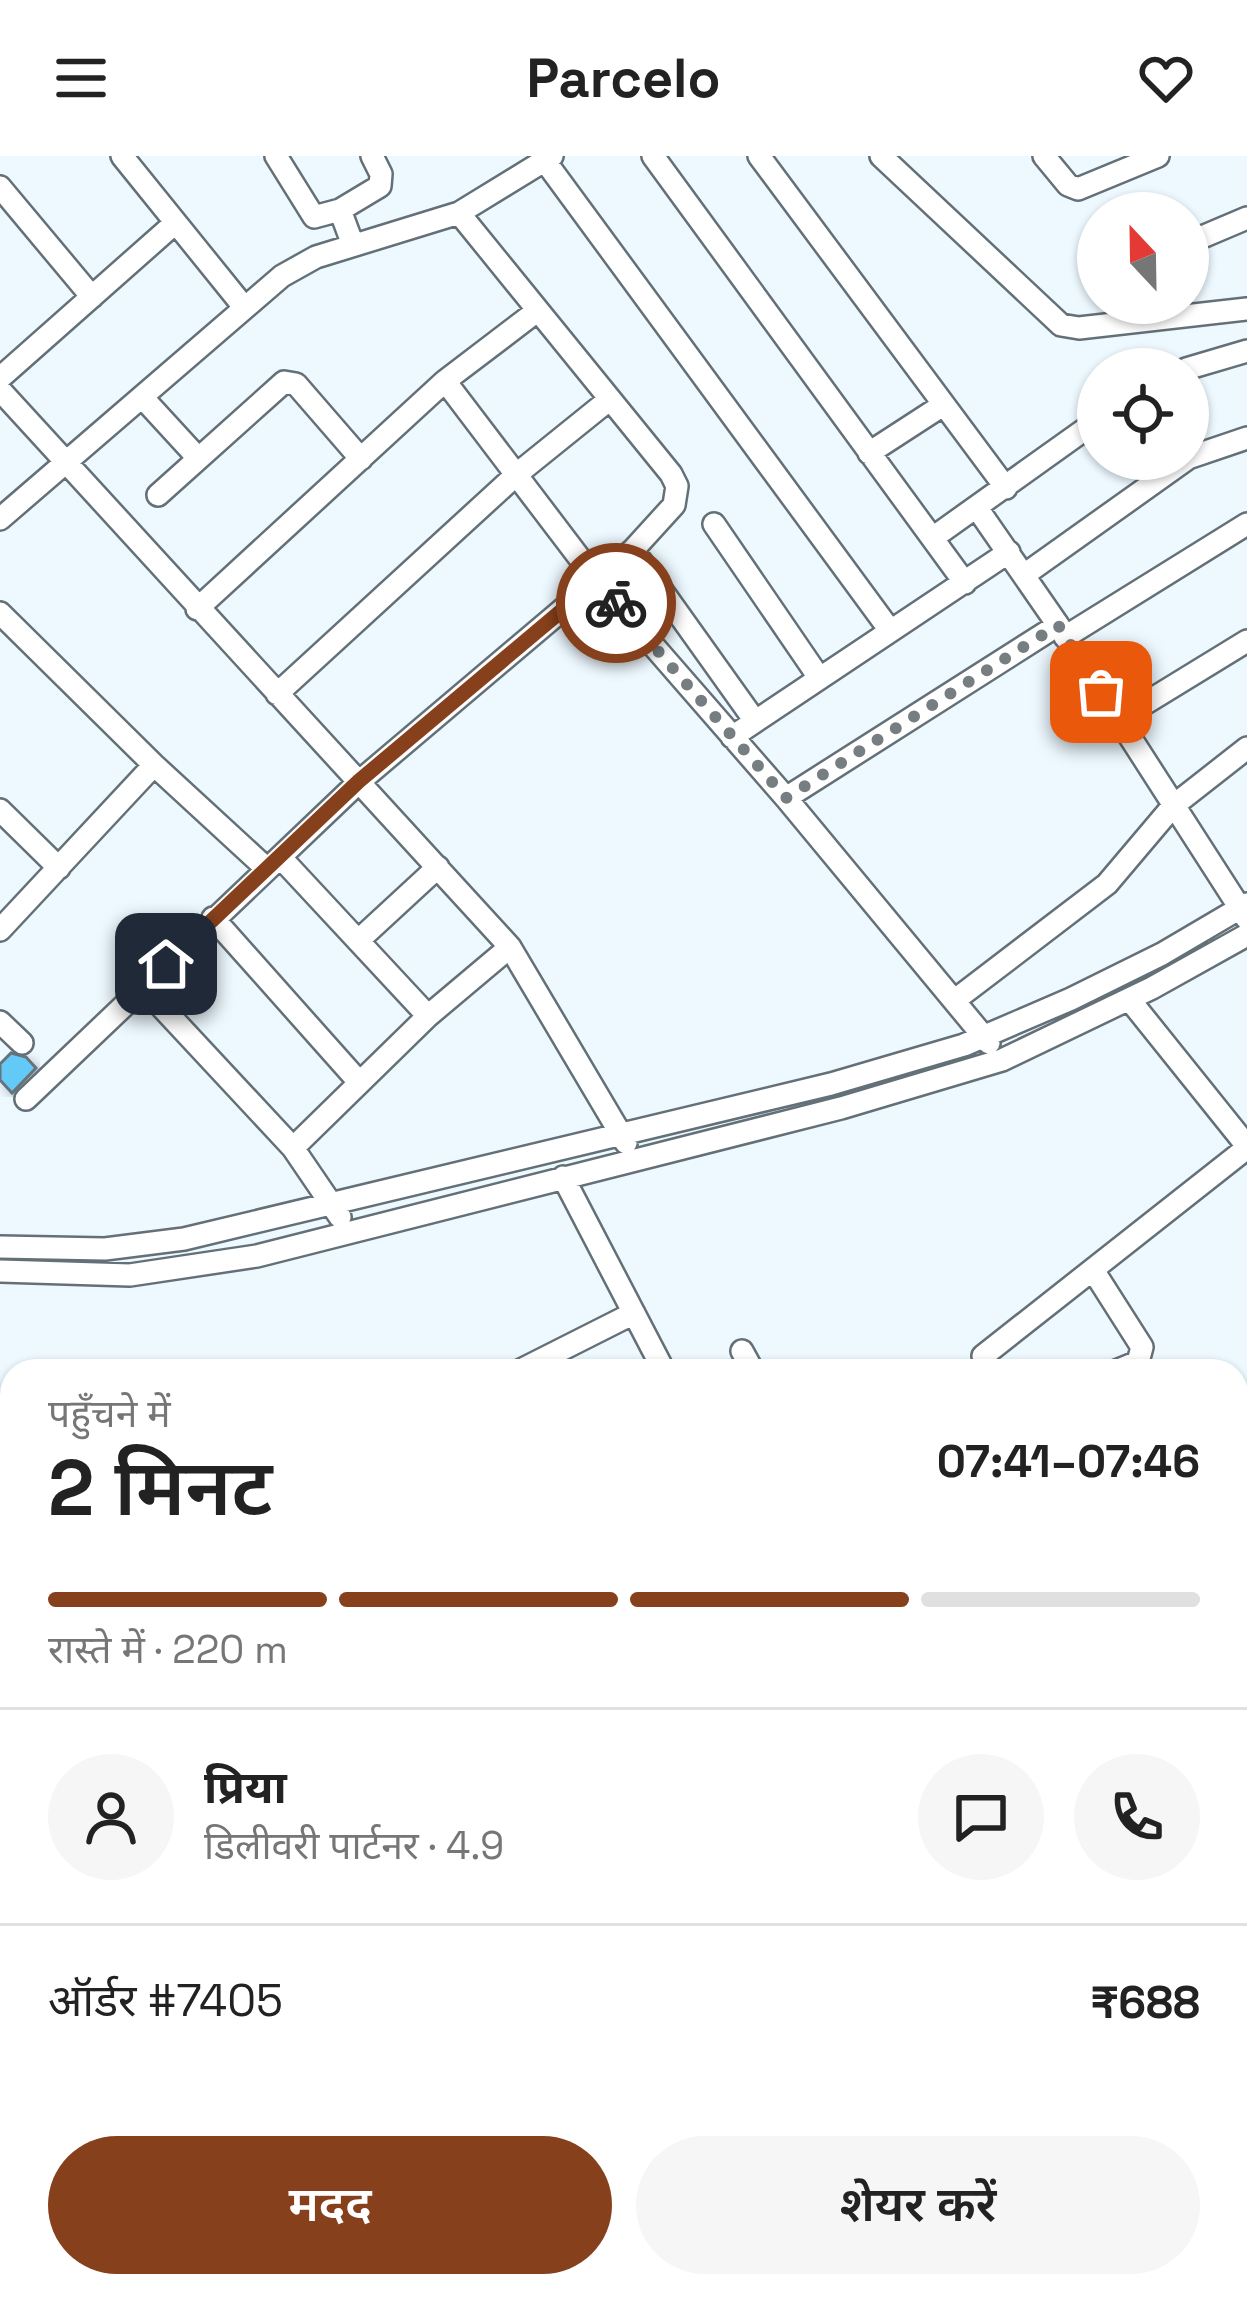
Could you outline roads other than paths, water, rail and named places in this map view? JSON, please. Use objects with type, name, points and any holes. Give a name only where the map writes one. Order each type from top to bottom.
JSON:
[{"type":"street","points":[[122,156],[244,307]]},
{"type":"street","points":[[276,156],[314,217],[340,210],[380,186],[381,174],[372,156]]},
{"type":"street","points":[[652,156],[965,583]]},
{"type":"street","points":[[759,156],[1006,488]]},
{"type":"street","points":[[882,156],[1061,325],[1100,324]]},
{"type":"street","points":[[1044,156],[1068,185],[1078,189],[1158,156]]},
{"type":"street","points":[[0,519],[244,307],[300,266],[459,213],[540,160],[889,629]]},
{"type":"street","points":[[0,187],[92,297]]},
{"type":"street","points":[[340,210],[353,245]]},
{"type":"street","points":[[26,1099],[359,781],[633,550],[674,505],[676,486],[671,473],[459,213]]},
{"type":"street","points":[[1209,234],[1247,218]]},
{"type":"street","points":[[0,378],[174,224]]},
{"type":"street","points":[[1209,310],[1247,309]]},
{"type":"street","points":[[197,609],[445,381],[537,311]]},
{"type":"street","points":[[1209,363],[1247,352]]},
{"type":"street","points":[[158,495],[279,385],[290,381],[361,459]]},
{"type":"street","points":[[445,381],[597,581],[786,798],[1001,1060]]},
{"type":"street","points":[[0,390],[510,947],[622,1133],[633,1160]]},
{"type":"street","points":[[142,397],[198,458]]},
{"type":"street","points":[[277,694],[518,474],[610,399]]},
{"type":"street","points":[[869,453],[943,405]]},
{"type":"street","points":[[934,537],[1077,436]]},
{"type":"street","points":[[1209,452],[1247,438]]},
{"type":"street","points":[[1024,574],[1158,480]]},
{"type":"street","points":[[0,1247],[142,1247],[333,1206],[831,1084],[983,1035],[1071,999],[1245,910],[977,508]]},
{"type":"street","points":[[714,524],[818,676]]},
{"type":"street","points":[[786,798],[1247,524]]},
{"type":"street","points":[[633,550],[755,721]]},
{"type":"street","points":[[732,737],[1009,552]]},
{"type":"street","points":[[0,613],[154,765],[360,939],[428,1016]]},
{"type":"street","points":[[1118,720],[1247,641]]},
{"type":"street","points":[[955,1000],[1107,884],[1172,806],[1247,748]]},
{"type":"street","points":[[0,930],[154,765]]},
{"type":"street","points":[[0,810],[59,868]]},
{"type":"street","points":[[360,939],[438,868]]},
{"type":"street","points":[[213,918],[359,1082]]},
{"type":"street","points":[[0,1271],[130,1275],[257,1256],[884,1096],[1001,1060],[1130,999],[1247,934]]},
{"type":"street","points":[[293,1148],[428,1016],[510,947]]},
{"type":"street","points":[[142,987],[293,1148],[350,1232]]},
{"type":"street","points":[[983,1356],[1247,1147],[1130,999]]},
{"type":"street","points":[[0,1022],[22,1042]]},
{"type":"street","points":[[563,1177],[658,1359]]},
{"type":"street","points":[[1093,1270],[1142,1347],[1139,1359]]},
{"type":"street","points":[[543,1359],[634,1313]]}]
